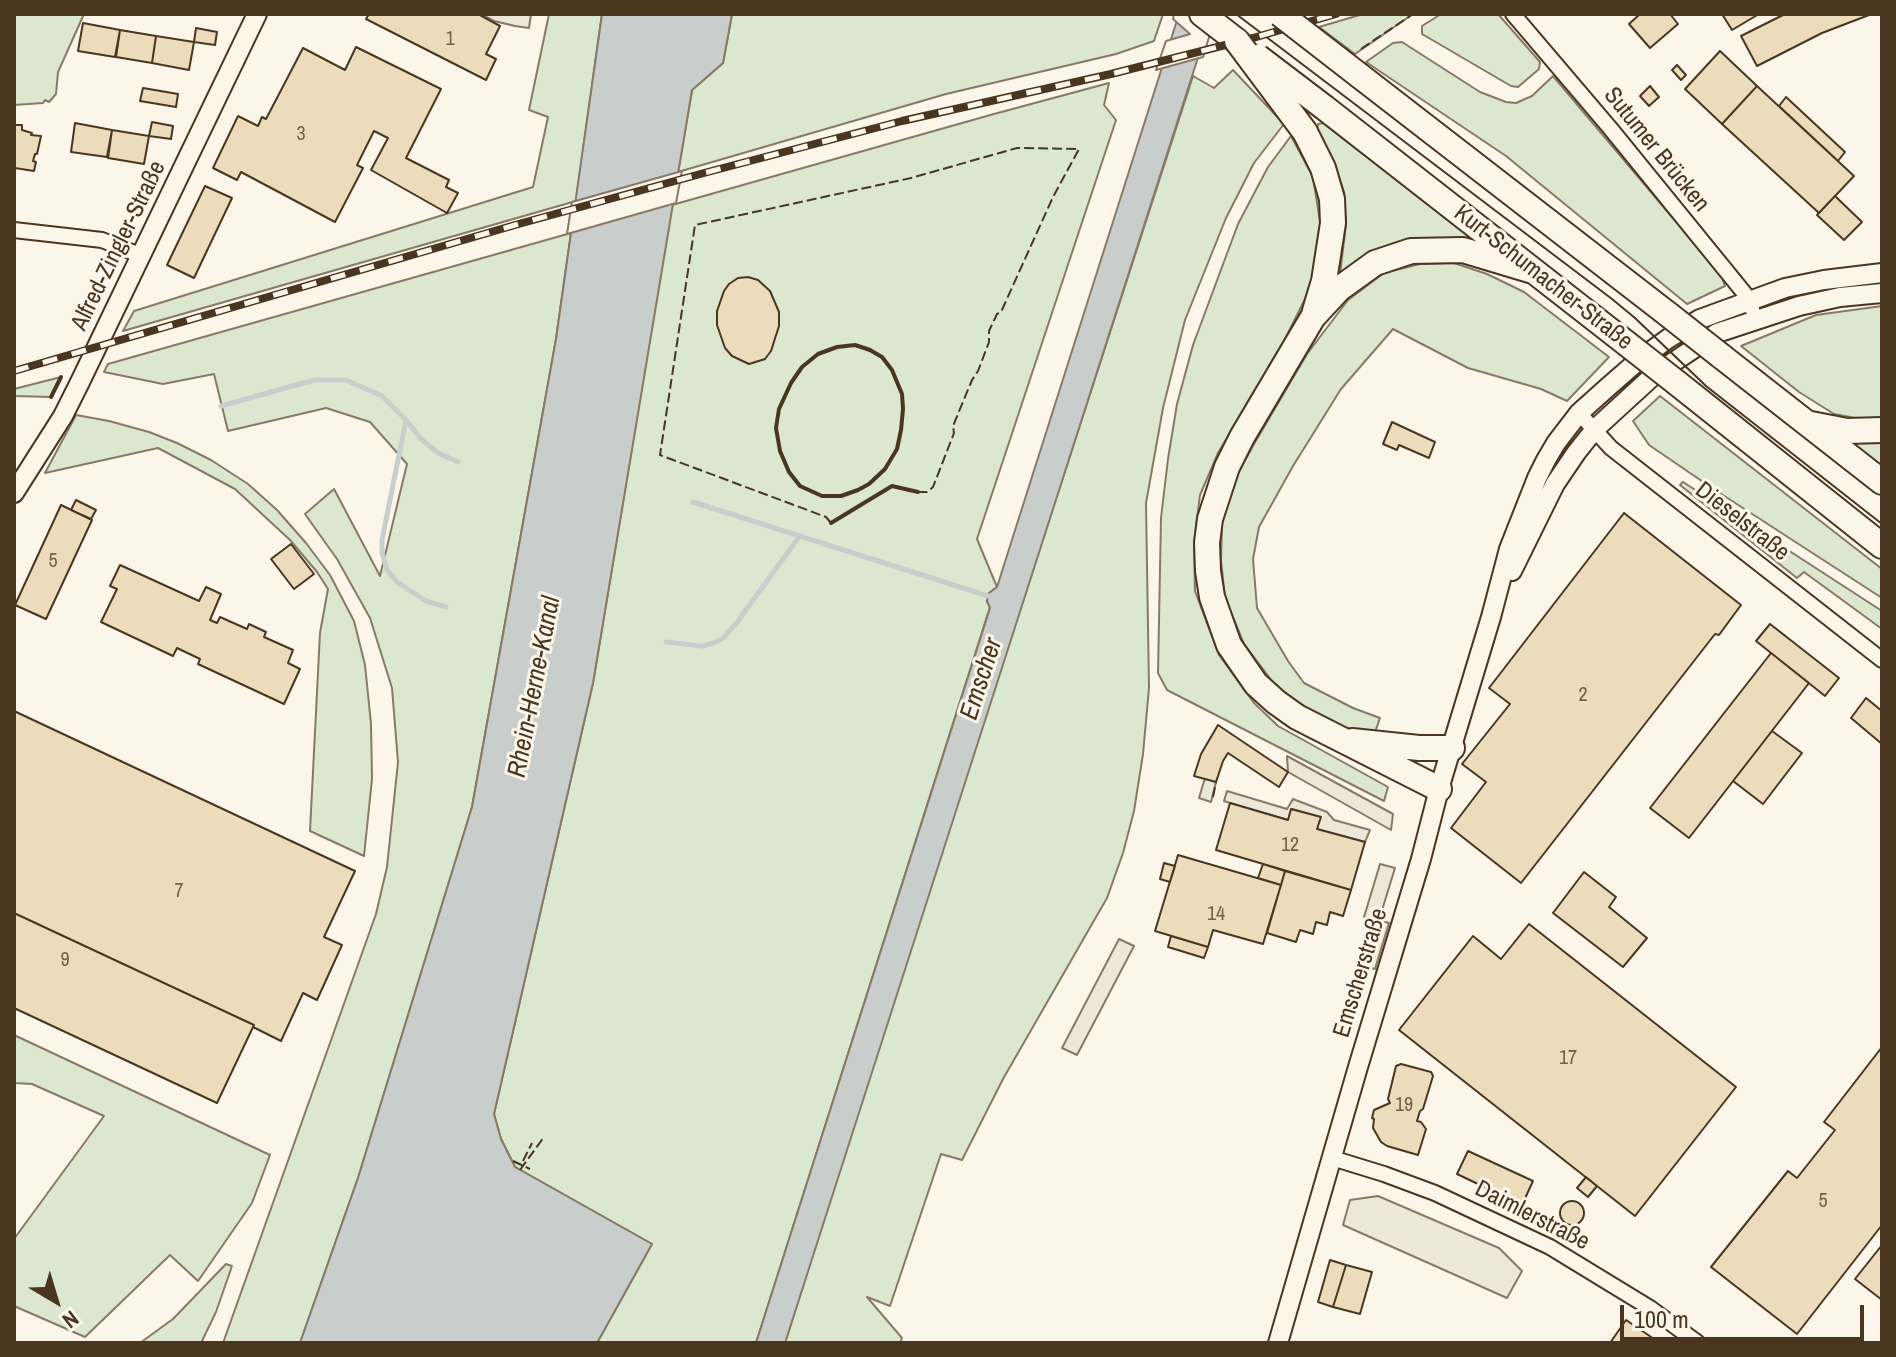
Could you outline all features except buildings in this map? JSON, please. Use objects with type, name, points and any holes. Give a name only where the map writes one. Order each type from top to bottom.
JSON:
[{"type":"main road","name":"Kurt-Schumacher-Straße","points":[[1202,14],[1882,546]]},
{"type":"main road","name":"Kurt-Schumacher-Straße","points":[[1280,14],[1882,482]]},
{"type":"main road","points":[[1237,41],[1305,132],[1323,168],[1332,199],[1331,245],[1313,317]]},
{"type":"main road","points":[[1439,789],[1297,717],[1256,684],[1229,645],[1212,597],[1207,543],[1210,519],[1227,467],[1242,437],[1313,317],[1339,289],[1375,263],[1411,251],[1463,250],[1533,271]]},
{"type":"main road","points":[[1805,422],[1847,431],[1882,430]]},
{"type":"main road","points":[[1342,741],[1452,748]]},
{"type":"street","name":"Alfred-Zingler-Straße","points":[[14,493],[63,416],[257,14]]},
{"type":"street","name":"Sutumer Brücken","points":[[1513,14],[1610,128],[1749,301],[1757,319]]},
{"type":"street","points":[[14,230],[102,240],[142,256]]},
{"type":"street","name":"Emscherstraße","points":[[1278,1343],[1509,549],[1537,478],[1556,443],[1579,413],[1640,359],[1700,319],[1785,288],[1882,273]]},
{"type":"street","name":"Emscherstraße","points":[[1491,617],[1555,484],[1595,429],[1645,383],[1717,333],[1813,303],[1882,293]]},
{"type":"street","name":"Dieselstraße","points":[[1579,413],[1611,448],[1882,660]]},
{"type":"street","name":"Daimlerstraße","points":[[1332,1158],[1448,1198],[1550,1247],[1650,1308],[1698,1343]]},
{"type":"green space","points":[[14,14],[84,14],[58,72],[56,94],[49,102],[14,105]]},
{"type":"green space","points":[[549,14],[602,14],[576,201],[123,331],[134,311],[533,187],[548,117],[529,110]]},
{"type":"green space","points":[[732,14],[1163,14],[1154,41],[1116,54],[946,94],[678,172],[692,90],[723,63]]},
{"type":"green space","points":[[1363,14],[1413,14],[1355,54],[1319,27]]},
{"type":"green space","points":[[1441,14],[1498,14],[1540,62],[1539,69],[1518,87],[1511,86],[1422,34],[1422,26]]},
{"type":"green space","points":[[1402,42],[1480,92],[1506,102],[1516,103],[1532,96],[1553,76],[1721,275],[1725,286],[1687,304],[1506,156],[1366,62],[1393,43]]},
{"type":"green space","points":[[1233,70],[1284,124],[1254,163],[1226,218],[1185,320],[1163,408],[1146,503],[1149,688],[1143,754],[1134,811],[1123,853],[1107,898],[1003,1079],[962,1160],[941,1154],[890,1306],[867,1297],[902,1338],[900,1343],[785,1343],[1193,76],[1214,88]]},
{"type":"green space","points":[[1109,83],[1104,105],[1116,120],[977,539],[997,587],[989,593],[987,601],[990,607],[756,1343],[597,1343],[652,1244],[515,1167],[501,1139],[494,1114],[593,683],[672,205]]},
{"type":"green space","points":[[1323,123],[1476,242],[1340,275],[1346,224],[1344,192],[1333,160],[1317,129],[1318,124]]},
{"type":"green space","points":[[1291,136],[1313,177],[1321,228],[1316,266],[1305,299],[1283,343],[1218,453],[1200,495],[1194,543],[1195,591],[1219,655],[1254,703],[1278,726],[1388,787],[1384,801],[1167,690],[1158,673],[1161,518],[1177,404],[1193,345],[1238,224],[1268,167]]},
{"type":"green space","points":[[571,233],[556,339],[472,807],[358,1178],[300,1343],[223,1343],[376,914],[387,867],[398,762],[392,688],[370,618],[337,559],[305,514],[334,489],[380,576],[407,464],[370,422],[326,408],[228,431],[214,374],[163,384],[104,372],[108,364]]},
{"type":"green space","points":[[1454,263],[1487,274],[1524,292],[1609,357],[1567,401],[1541,389],[1468,368],[1393,329],[1341,389],[1259,527],[1253,559],[1257,608],[1304,683],[1380,718],[1374,735],[1343,729],[1302,708],[1272,681],[1244,644],[1225,598],[1221,560],[1222,523],[1231,486],[1254,444],[1307,354],[1348,300],[1384,273],[1420,264]]},
{"type":"green space","points":[[1882,306],[1882,418],[1866,420],[1834,414],[1799,392],[1741,346],[1816,315]]},
{"type":"green space","points":[[61,377],[51,397],[14,396],[14,389]]},
{"type":"green space","points":[[1660,396],[1882,569],[1882,598],[1649,445],[1633,421]]},
{"type":"green space","points":[[76,415],[149,432],[211,460],[248,484],[277,510],[330,575],[354,621],[365,665],[372,779],[364,856],[310,831],[320,633],[328,589],[317,572],[290,540],[235,489],[158,448],[45,473]]},
{"type":"green space","points":[[1882,440],[1882,470],[1846,442]]},
{"type":"green space","points":[[1683,482],[1882,611],[1882,629],[1804,572],[1797,578],[1680,485]]},
{"type":"green space","points":[[14,1035],[270,1155],[252,1203],[198,1281],[170,1255],[85,1337],[14,1306],[14,1239],[104,1116],[32,1084],[14,1083]]},
{"type":"green space","points":[[226,1264],[232,1266],[201,1343],[140,1343],[173,1319]]},
{"type":"shaded area","points":[[481,14],[531,14],[529,28],[494,21]]},
{"type":"shaded area","points":[[1287,756],[1393,814],[1391,830],[1288,772]]},
{"type":"shaded area","points":[[1205,778],[1216,782],[1211,802],[1199,798]]},
{"type":"shaded area","points":[[1227,791],[1287,809],[1293,799],[1327,812],[1334,820],[1370,830],[1365,842],[1317,829],[1320,817],[1292,809],[1288,820],[1224,801]]},
{"type":"shaded area","points":[[1380,864],[1395,868],[1379,920],[1389,923],[1375,969],[1361,965],[1375,920],[1364,917]]},
{"type":"shaded area","points":[[1119,939],[1134,946],[1077,1055],[1062,1048]]},
{"type":"shaded area","points":[[1378,1196],[1499,1248],[1522,1271],[1507,1298],[1343,1225],[1350,1200]]},
{"type":"water","name":"Rhein-Herne-Kanal","points":[[602,14],[732,14],[723,63],[692,90],[593,683],[494,1114],[501,1139],[515,1167],[652,1244],[597,1343],[300,1343],[358,1178],[472,807],[556,339]]},
{"type":"water","name":"Emscher","points":[[1179,14],[1212,14],[785,1343],[756,1343],[990,608],[988,596],[997,587]]},
{"type":"pier","points":[[1174,14],[1216,14],[1203,57],[1156,70],[1166,41],[1190,34],[1173,19]]},
{"type":"pier","points":[[682,171],[676,203],[567,234],[572,202]]},
{"type":"waterway","points":[[221,406],[314,380],[346,380],[382,396],[421,439],[438,453],[458,462]]},
{"type":"waterway","points":[[406,420],[382,553],[387,570],[397,582],[426,601],[446,607]]},
{"type":"waterway","points":[[693,502],[988,596]]},
{"type":"waterway","points":[[666,642],[702,646],[722,639],[799,537]]},
{"type":"tram line","points":[[1236,14],[1612,299],[1706,386],[1882,524]]},
{"type":"railway","points":[[14,371],[704,173],[902,121],[1111,74],[1336,14]]},
{"type":"fence","points":[[1361,49],[1413,14]]},
{"type":"fence","points":[[831,523],[826,517],[660,455],[695,225],[911,178],[1017,148],[1079,149],[989,331],[989,342],[953,426],[954,433],[933,487],[927,492],[918,492]]},
{"type":"fence","points":[[1213,797],[1216,782]]},
{"type":"fence","points":[[520,1170],[544,1137]]},
{"type":"fence","points":[[523,1161],[532,1143]]},
{"type":"fence","points":[[513,1161],[530,1169]]},
{"type":"wall","points":[[855,345],[882,357],[892,370],[902,394],[897,449],[885,469],[869,484],[841,496],[822,496],[800,486],[789,472],[780,451],[776,428],[779,409],[802,367],[818,354],[855,345]]},
{"type":"wall","points":[[51,397],[61,377]]},
{"type":"wall","points":[[831,523],[892,486],[918,492]]}]
